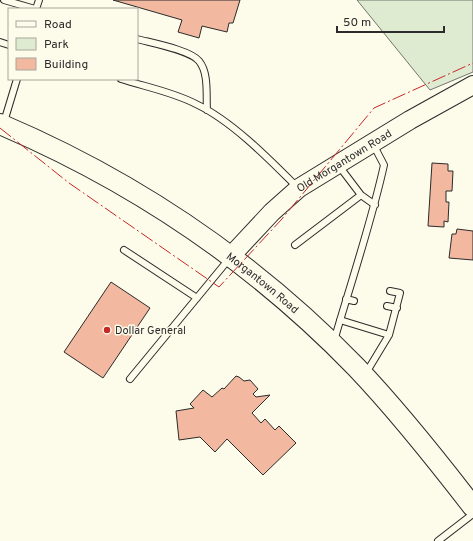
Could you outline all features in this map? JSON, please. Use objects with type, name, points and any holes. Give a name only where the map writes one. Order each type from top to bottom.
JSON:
[{"type":"main road","name":"Morgantown Road","points":[[1,125],[68,156],[116,182],[170,214],[231,256],[282,298],[333,344],[364,376],[407,424],[473,507]]},
{"type":"street","name":"Old Morgantown Road","points":[[231,256],[272,212],[299,188],[372,142],[473,85]]},
{"type":"lane","points":[[4,0],[32,8]]},
{"type":"lane","points":[[138,39],[191,55],[199,61],[206,81],[207,110]]},
{"type":"lane","points":[[1,125],[17,80]]},
{"type":"lane","points":[[124,80],[181,98],[207,110],[247,139],[299,188]]},
{"type":"lane","points":[[333,344],[350,283],[375,205],[384,165],[372,142]]},
{"type":"lane","points":[[337,163],[362,195],[375,205]]},
{"type":"lane","points":[[295,245],[362,195]]},
{"type":"lane","points":[[124,250],[197,298]]},
{"type":"lane","points":[[130,379],[231,256]]},
{"type":"lane","points":[[350,283],[357,284]]},
{"type":"lane","points":[[364,376],[389,335],[400,293],[390,291]]},
{"type":"lane","points":[[346,299],[354,300]]},
{"type":"lane","points":[[387,306],[397,308]]},
{"type":"lane","points":[[340,320],[389,335]]},
{"type":"lane","points":[[438,541],[473,514]]},
{"type":"green space","points":[[357,0],[473,0],[473,72],[430,90]]},
{"type":"building","points":[[113,0],[240,0],[233,23],[229,23],[227,32],[202,26],[199,38],[178,32],[182,20]]},
{"type":"building","points":[[432,163],[448,164],[448,171],[453,171],[452,191],[446,191],[446,202],[449,202],[448,222],[444,221],[444,227],[428,226]]},
{"type":"building","points":[[457,229],[473,231],[473,260],[449,258],[452,234],[456,234]]},
{"type":"building","name":"Dollar General","points":[[111,282],[150,308],[103,378],[64,352]]},
{"type":"building","points":[[236,376],[244,381],[250,380],[258,389],[253,394],[256,397],[270,395],[252,413],[261,423],[265,419],[275,430],[279,426],[296,443],[263,475],[227,439],[215,452],[200,437],[179,440],[176,411],[194,408],[190,404],[203,390],[212,397],[222,388],[224,389]]},
{"type":"power","points":[[0,128],[69,183],[219,287],[281,220],[374,108],[473,63]]},
{"type":"place","name":"Dollar General","points":[[107,330]]}]
